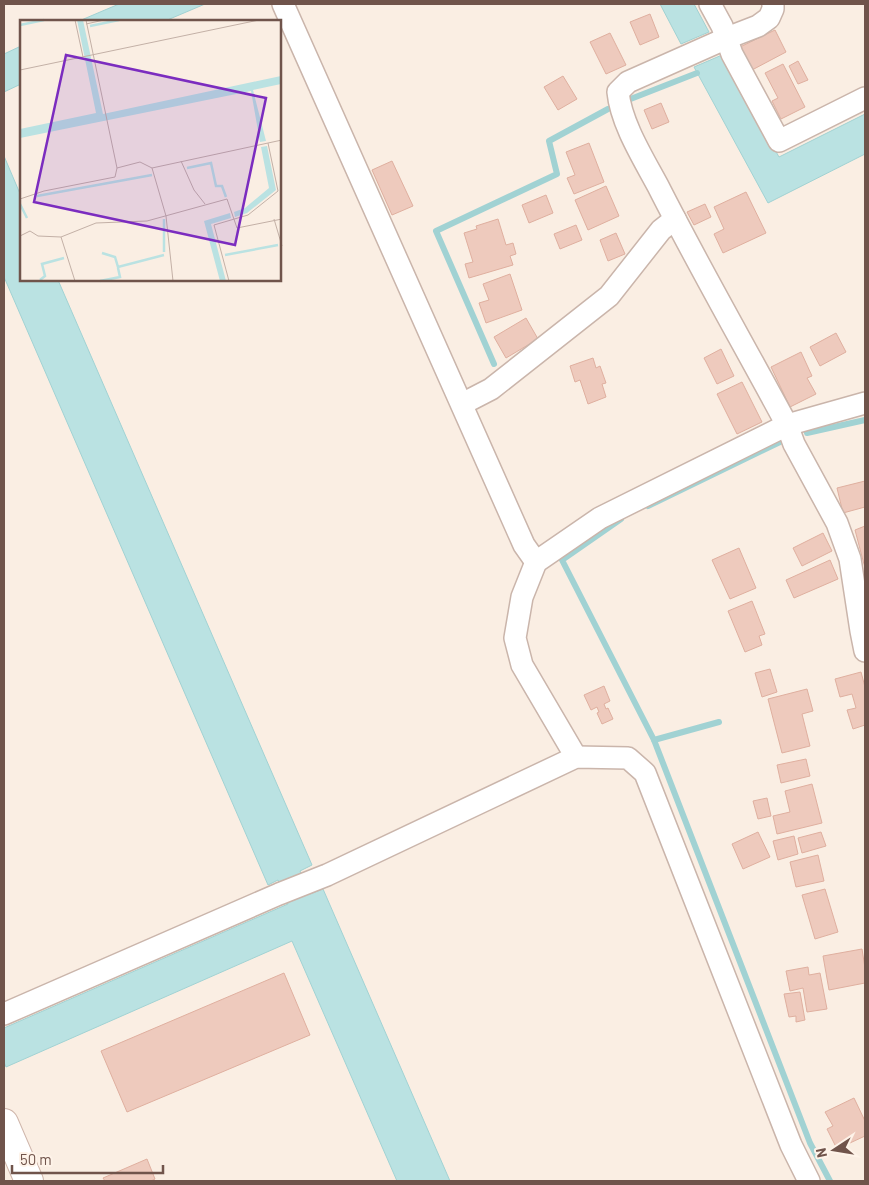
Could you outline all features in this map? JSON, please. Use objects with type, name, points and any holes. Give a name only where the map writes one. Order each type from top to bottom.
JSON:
[{"type":"street","points":[[283,4],[524,545],[536,562]]},
{"type":"street","points":[[710,4],[722,26],[732,54],[779,141],[865,98]]},
{"type":"street","points":[[773,4],[769,18],[758,26],[628,82],[618,92],[619,102],[626,124],[674,220],[787,425],[794,444],[837,523],[850,560],[865,651]]},
{"type":"street","points":[[462,404],[491,389],[609,296],[661,230],[674,220]]},
{"type":"street","points":[[576,757],[522,665],[515,638],[522,597],[536,562],[600,518],[787,425],[865,403]]},
{"type":"street","points":[[4,1014],[279,894],[327,875],[576,757],[628,758],[645,772],[792,1145],[809,1181]]},
{"type":"street","points":[[4,1124],[29,1181]]},
{"type":"water","points":[[119,4],[205,4],[167,20],[81,20]]},
{"type":"water","points":[[660,4],[694,4],[709,32],[681,44]]},
{"type":"water","points":[[20,46],[20,84],[4,92],[4,54]]},
{"type":"water","points":[[722,55],[779,157],[865,114],[865,154],[768,203],[694,67]]},
{"type":"water","points":[[4,156],[20,194],[20,281],[58,281],[312,865],[300,871],[310,894],[323,889],[450,1181],[397,1181],[292,941],[6,1067],[4,1062],[4,1028],[288,904],[278,880],[268,885],[4,277]]},
{"type":"building","points":[[650,14],[659,37],[640,45],[630,22]]},
{"type":"building","points":[[775,30],[786,52],[752,70],[740,47]]},
{"type":"building","points":[[610,33],[626,65],[606,74],[590,42]]},
{"type":"building","points":[[798,61],[808,80],[798,84],[789,66]]},
{"type":"building","points":[[783,64],[805,107],[781,119],[772,101],[778,98],[765,73]]},
{"type":"building","points":[[563,76],[577,99],[558,110],[544,87]]},
{"type":"building","points":[[661,103],[669,122],[652,129],[644,110]]},
{"type":"building","points":[[589,143],[604,182],[574,194],[567,178],[575,175],[566,152]]},
{"type":"building","points":[[392,161],[413,206],[392,215],[372,170]]},
{"type":"building","points":[[606,186],[619,216],[588,230],[575,200]]},
{"type":"building","points":[[746,192],[766,233],[723,253],[714,234],[724,229],[714,207]]},
{"type":"building","points":[[546,195],[553,213],[529,223],[522,205]]},
{"type":"building","points":[[705,204],[711,217],[694,225],[687,212]]},
{"type":"building","points":[[498,219],[506,245],[513,243],[516,254],[510,256],[513,265],[469,278],[465,264],[473,262],[464,233],[477,229],[476,226]]},
{"type":"building","points":[[576,225],[582,240],[560,249],[554,234]]},
{"type":"building","points":[[616,233],[625,254],[608,261],[600,240]]},
{"type":"building","points":[[510,274],[522,310],[486,323],[479,303],[489,300],[483,284]]},
{"type":"building","points":[[526,318],[538,339],[506,358],[494,337]]},
{"type":"building","points":[[836,333],[846,352],[820,366],[810,347]]},
{"type":"building","points":[[721,349],[734,376],[717,384],[704,358]]},
{"type":"building","points":[[801,352],[812,376],[807,378],[816,394],[790,407],[771,367]]},
{"type":"building","points":[[593,358],[596,368],[600,366],[606,383],[602,384],[606,397],[588,404],[580,380],[575,382],[570,366]]},
{"type":"building","points":[[742,382],[762,422],[737,434],[717,394]]},
{"type":"building","points":[[865,481],[865,507],[843,513],[837,488]]},
{"type":"building","points":[[865,526],[865,568],[855,530]]},
{"type":"building","points":[[823,533],[832,551],[802,566],[793,548]]},
{"type":"building","points":[[739,548],[756,588],[730,599],[712,560]]},
{"type":"building","points":[[830,560],[838,579],[794,598],[786,580]]},
{"type":"building","points":[[752,601],[765,634],[759,636],[762,645],[745,652],[728,611]]},
{"type":"building","points":[[770,669],[777,692],[762,697],[755,673]]},
{"type":"building","points":[[861,672],[865,687],[865,725],[853,729],[847,710],[856,708],[852,694],[840,697],[835,679]]},
{"type":"building","points":[[604,686],[610,701],[604,704],[613,719],[602,724],[597,713],[599,712],[597,707],[591,710],[584,695]]},
{"type":"building","points":[[807,689],[813,711],[802,714],[810,746],[782,753],[768,699]]},
{"type":"building","points":[[806,759],[810,776],[781,783],[777,765]]},
{"type":"building","points":[[812,784],[822,823],[777,834],[773,816],[790,812],[785,791]]},
{"type":"building","points":[[767,798],[771,816],[758,819],[753,801]]},
{"type":"building","points":[[758,832],[770,857],[743,869],[732,844]]},
{"type":"building","points":[[821,832],[826,846],[802,853],[798,838]]},
{"type":"building","points":[[794,836],[798,854],[778,860],[773,841]]},
{"type":"building","points":[[818,855],[824,881],[796,887],[790,862]]},
{"type":"building","points":[[825,889],[838,932],[815,939],[802,895]]},
{"type":"building","points":[[862,949],[865,983],[829,990],[823,956]]},
{"type":"building","points":[[808,967],[809,975],[820,973],[827,1009],[807,1012],[803,988],[790,991],[786,971]]},
{"type":"building","points":[[284,973],[310,1035],[127,1112],[101,1051]]},
{"type":"building","points":[[800,992],[805,1020],[796,1022],[796,1016],[789,1017],[784,994]]},
{"type":"building","points":[[854,1098],[865,1121],[865,1136],[837,1149],[827,1129],[833,1126],[825,1112]]},
{"type":"building","points":[[147,1159],[155,1179],[151,1181],[105,1181],[103,1178]]},
{"type":"waterway","points":[[628,100],[697,73]]},
{"type":"waterway","points":[[494,364],[436,231],[557,174],[549,141],[608,109]]},
{"type":"waterway","points":[[807,433],[865,420]]},
{"type":"waterway","points":[[648,506],[780,442]]},
{"type":"waterway","points":[[621,519],[562,560],[654,740],[810,1143],[830,1181]]},
{"type":"waterway","points":[[654,740],[719,722]]}]
